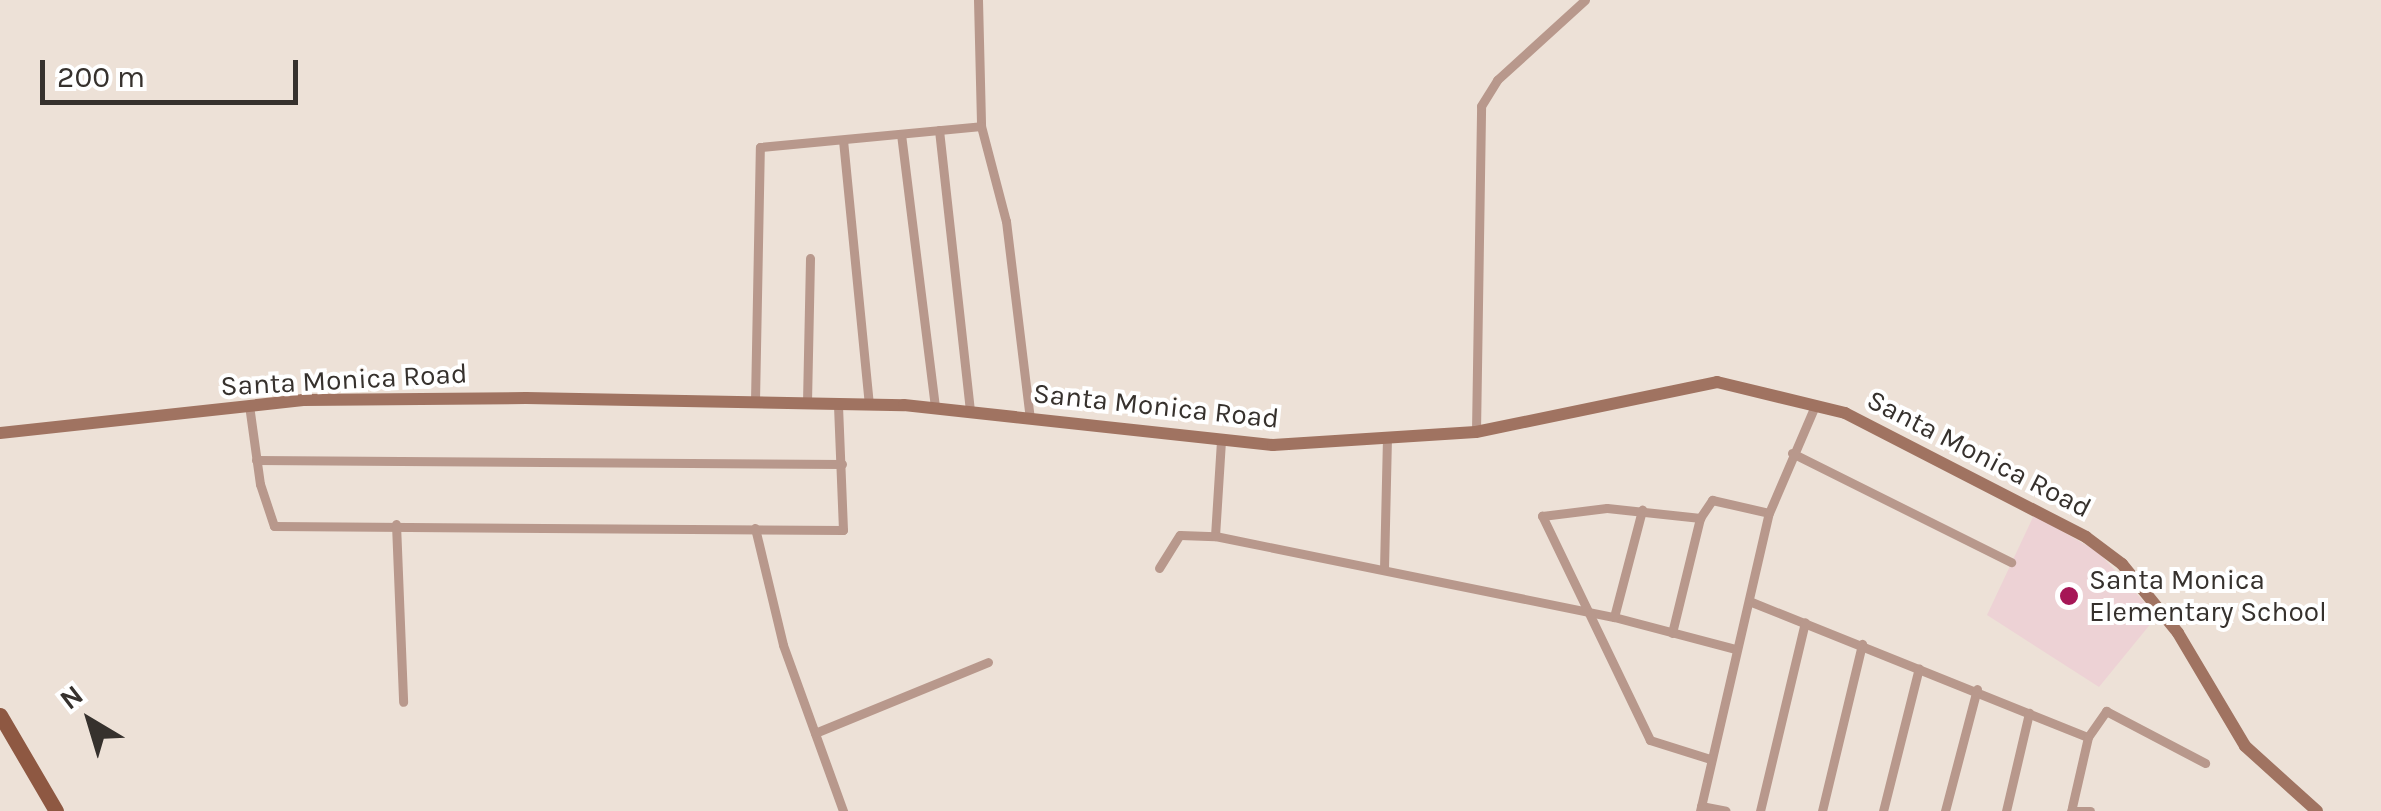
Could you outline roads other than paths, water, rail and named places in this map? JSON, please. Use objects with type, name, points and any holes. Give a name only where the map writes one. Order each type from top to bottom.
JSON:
[{"type":"main road","points":[[0,716],[6,740],[56,811]]},
{"type":"street","points":[[978,0],[981,126],[1006,221],[1030,418]]},
{"type":"street","points":[[1476,432],[1481,106],[1498,80],[1584,0]]},
{"type":"street","points":[[755,401],[757,153],[765,143],[843,140],[981,126]]},
{"type":"street","points":[[939,130],[970,411]]},
{"type":"street","points":[[900,134],[935,407]]},
{"type":"street","points":[[843,140],[868,404]]},
{"type":"street","points":[[807,402],[810,258]]},
{"type":"street","name":"Santa Monica Road","points":[[0,433],[249,406],[755,401],[935,407],[1273,446],[1476,432],[1708,382],[1844,414],[1967,471],[2122,564],[2178,633],[2246,746],[2300,807],[2317,811]]},
{"type":"street","points":[[249,406],[256,460],[274,526],[843,530],[838,402]]},
{"type":"street","points":[[1726,811],[1701,808],[1708,758],[1769,513],[1814,408]]},
{"type":"street","points":[[1214,536],[1221,440]]},
{"type":"street","points":[[1384,569],[1387,440]]},
{"type":"street","points":[[1792,453],[2011,562]]},
{"type":"street","points":[[256,460],[842,464]]},
{"type":"street","points":[[1672,633],[1700,518],[1712,500],[1769,513]]},
{"type":"street","points":[[1700,518],[1642,510],[1542,516],[1650,740],[1708,758]]},
{"type":"street","points":[[1614,616],[1642,510]]},
{"type":"street","points":[[396,524],[404,702]]},
{"type":"street","points":[[755,528],[783,645],[843,811]]},
{"type":"street","points":[[1159,568],[1180,535],[1214,536],[1614,616],[1735,649]]},
{"type":"street","points":[[1749,601],[1978,689],[2088,737]]},
{"type":"street","points":[[1760,811],[1805,622]]},
{"type":"street","points":[[1822,811],[1862,644]]},
{"type":"street","points":[[815,733],[988,662]]},
{"type":"street","points":[[1883,811],[1919,668]]},
{"type":"street","points":[[1945,811],[1978,689]]},
{"type":"street","points":[[2090,811],[2072,809],[2088,737],[2106,711],[2206,763]]},
{"type":"street","points":[[2006,811],[2029,713]]},
{"type":"place","name":"Santa Monica Elementary School","points":[[2069,596]]}]
